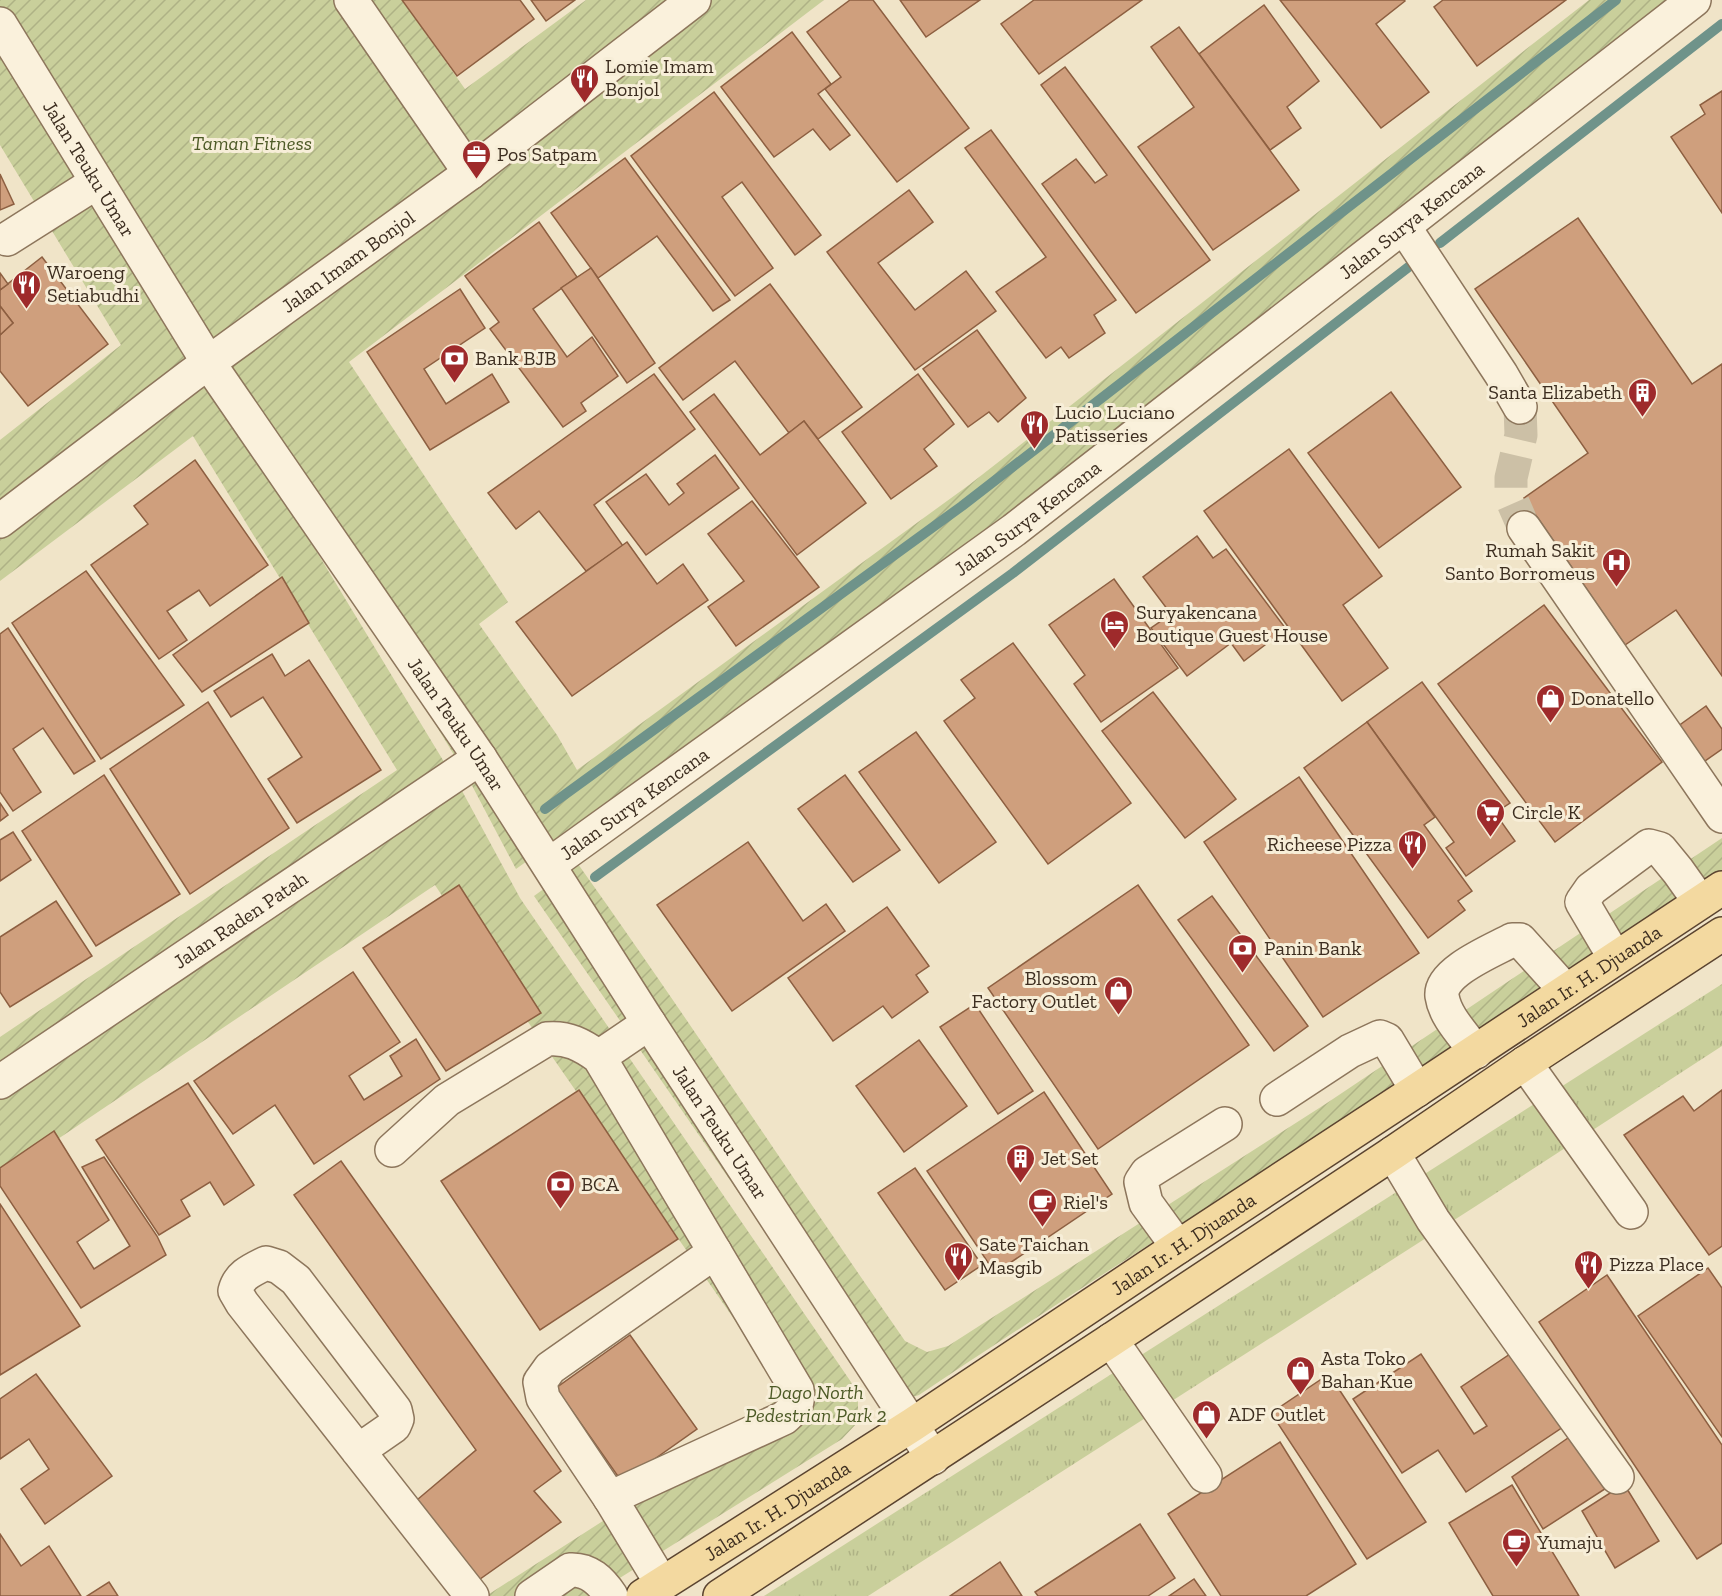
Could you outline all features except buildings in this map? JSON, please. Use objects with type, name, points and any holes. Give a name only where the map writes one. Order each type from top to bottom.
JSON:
[{"type":"main road","name":"Jalan Ir. H. Djuanda","points":[[652,1590],[912,1425],[1178,1246],[1476,1052],[1711,895]]},
{"type":"main road","name":"Jalan Ir. H. Djuanda","points":[[720,1596],[933,1458],[1722,934]]},
{"type":"street","points":[[351,0],[470,172]]},
{"type":"street","name":"Jalan Imam Bonjol","points":[[0,521],[208,362],[470,172],[694,0]]},
{"type":"street","name":"Jalan Surya Kencana","points":[[549,865],[1014,530],[1694,0]]},
{"type":"street","name":"Jalan Teuku Umar","points":[[0,24],[208,362],[480,758],[649,1023],[933,1458]]},
{"type":"street","points":[[7,239],[98,182]]},
{"type":"street","points":[[1404,227],[1501,374],[1520,407]]},
{"type":"street","points":[[1524,528],[1718,803]]},
{"type":"street","name":"Jalan Raden Patah","points":[[0,1082],[480,758]]},
{"type":"street","points":[[1615,958],[1582,902],[1591,889],[1649,846],[1659,849],[1678,871],[1711,895]]},
{"type":"street","points":[[1476,1052],[1448,1014],[1442,996],[1446,980],[1455,971],[1512,940],[1520,940],[1566,991]]},
{"type":"street","points":[[599,1057],[649,1023]]},
{"type":"street","points":[[1277,1099],[1350,1051],[1380,1037],[1387,1040],[1417,1090]]},
{"type":"street","points":[[392,1150],[447,1100],[547,1039],[559,1038],[582,1045],[599,1057],[797,1390],[798,1400],[794,1410],[784,1418],[610,1498]]},
{"type":"street","points":[[1525,1063],[1631,1212]]},
{"type":"street","points":[[1178,1246],[1146,1203],[1141,1182],[1147,1173],[1225,1124]]},
{"type":"street","points":[[1393,1153],[1433,1220],[1617,1477]]},
{"type":"street","points":[[652,1590],[610,1498],[543,1398],[540,1382],[550,1368],[715,1252]]},
{"type":"street","points":[[357,1451],[394,1426],[397,1419],[395,1410],[296,1280],[279,1267],[266,1263],[247,1272],[237,1283],[235,1291],[242,1303],[357,1451],[472,1596]]},
{"type":"street","points":[[1111,1340],[1205,1476]]},
{"type":"street","points":[[532,1596],[570,1570],[587,1573],[597,1579],[611,1596]]},
{"type":"green space","name":"Taman Fitness","points":[[0,0],[339,0],[459,168],[210,352],[0,6]]},
{"type":"green space","points":[[363,0],[402,0],[465,89],[586,0],[687,0],[477,160]]},
{"type":"green space","points":[[695,0],[824,0],[349,362],[508,602],[479,624],[557,735],[577,770],[969,485],[1589,0],[1666,0],[1008,515],[516,869],[468,778],[216,363]]},
{"type":"green space","points":[[0,32],[201,362],[0,516],[0,440],[121,345],[0,145]]},
{"type":"green space","points":[[206,369],[455,780],[0,1083],[0,1037],[397,770],[193,436],[0,581],[0,525]]},
{"type":"green space","name":"Dago North Pedestrian Park 2","points":[[461,789],[520,898],[851,1382],[858,1401],[858,1422],[842,1439],[591,1596],[486,1596],[712,1451],[775,1401],[777,1385],[743,1332],[435,885],[0,1178],[0,1098]]},
{"type":"green space","points":[[1722,838],[1722,880],[1219,1200],[919,1395],[906,1399],[852,1357],[534,896],[578,864],[905,1341],[927,1352],[948,1346],[1327,1103]]},
{"type":"green space","points":[[1722,984],[1722,1046],[868,1596],[764,1596]]},
{"type":"waterway","points":[[545,809],[962,506],[1616,0]]},
{"type":"waterway","points":[[1440,243],[1722,24]]},
{"type":"waterway","points":[[595,877],[1013,573],[1415,262]]},
{"type":"tunnel","points":[[1520,407],[1521,435],[1511,478],[1511,498],[1524,528]]},
{"type":"place","name":"Lomie Imam Bonjol","points":[[584,104]]},
{"type":"place","name":"Pos Satpam","points":[[476,180]]},
{"type":"place","name":"Waroeng Setiabudhi","points":[[26,310]]},
{"type":"place","name":"Bank BJB","points":[[454,384]]},
{"type":"place","name":"Santa Elizabeth","points":[[1643,418]]},
{"type":"place","name":"Lucio Luciano Patisseries","points":[[1034,450]]},
{"type":"place","name":"Rumah Sakit Santo Borromeus","points":[[1616,588]]},
{"type":"place","name":"Suryakencana Boutique Guest House","points":[[1115,650]]},
{"type":"place","name":"Donatello","points":[[1550,724]]},
{"type":"place","name":"Circle K","points":[[1491,838]]},
{"type":"place","name":"Richeese Pizza","points":[[1413,870]]},
{"type":"place","name":"Panin Bank","points":[[1243,974]]},
{"type":"place","name":"Blossom Factory Outlet","points":[[1118,1016]]},
{"type":"place","name":"Jet Set","points":[[1020,1184]]},
{"type":"place","name":"BCA","points":[[560,1210]]},
{"type":"place","name":"Riel's","points":[[1042,1228]]},
{"type":"place","name":"Sate Taichan Masgib","points":[[958,1282]]},
{"type":"place","name":"Pizza Place","points":[[1588,1290]]},
{"type":"place","name":"Asta Toko Bahan Kue","points":[[1300,1396]]},
{"type":"place","name":"ADF Outlet","points":[[1207,1440]]},
{"type":"place","name":"Yumaju","points":[[1516,1568]]}]
